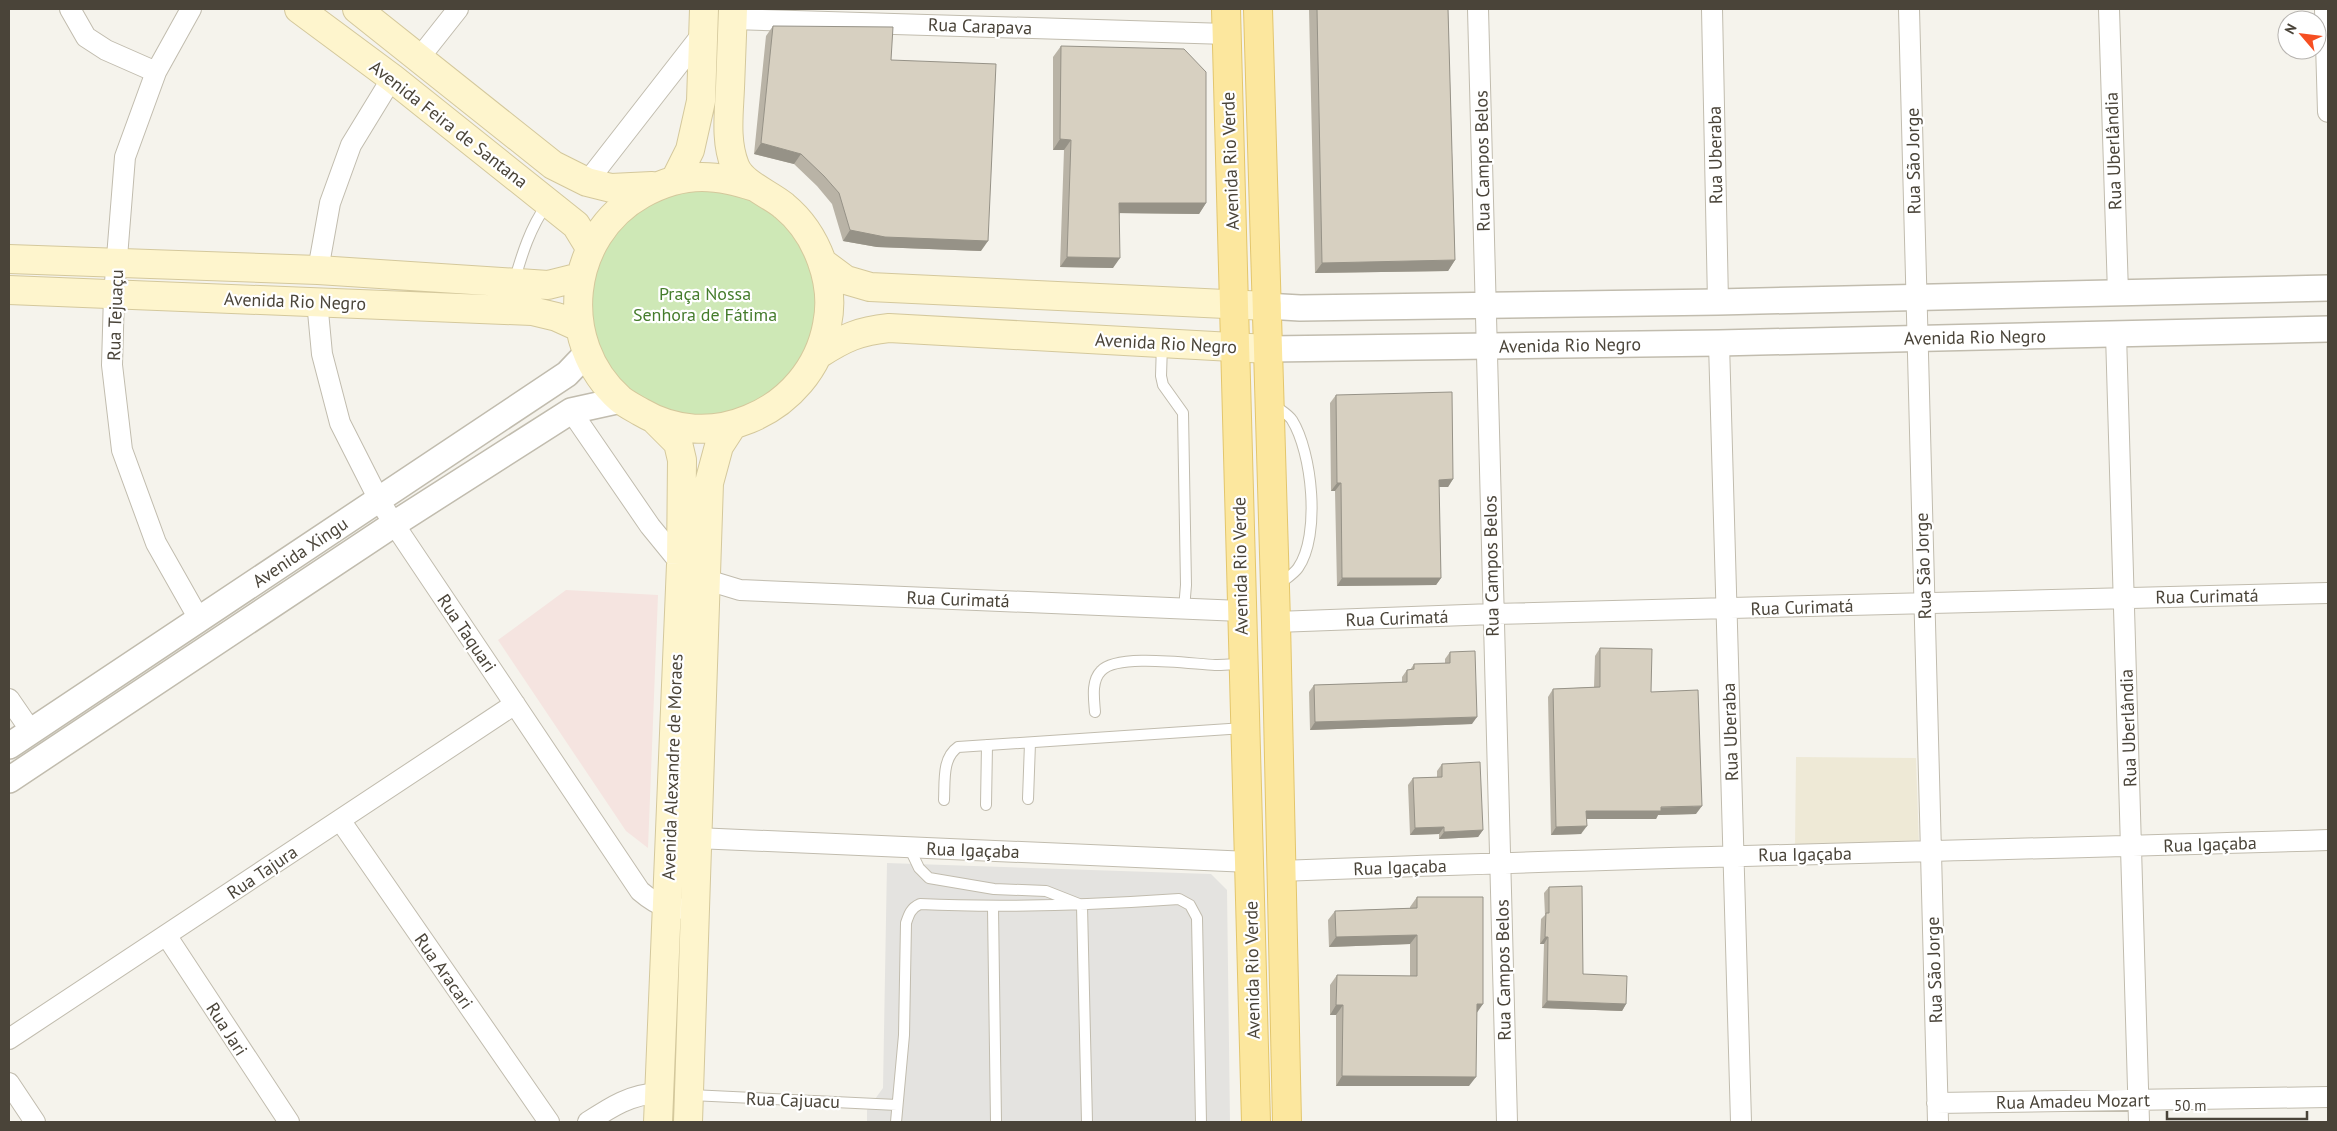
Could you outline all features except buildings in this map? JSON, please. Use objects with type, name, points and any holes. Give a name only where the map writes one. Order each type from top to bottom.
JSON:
[{"type":"main road","name":"Avenida Feira de Santana","points":[[299,9],[392,78],[548,202],[576,225],[590,248]]},
{"type":"main road","name":"Avenida Feira de Santana","points":[[357,9],[553,165],[586,182],[611,188],[666,183],[702,176],[729,179],[755,187]]},
{"type":"main road","name":"Avenida Rio Verde","points":[[1258,9],[1276,622],[1287,1122]]},
{"type":"main road","points":[[703,21],[701,101],[690,150],[666,183],[630,201],[612,216],[590,248],[580,277],[577,302],[579,326],[587,353],[601,379],[621,400],[656,421],[680,428],[698,429],[732,426],[768,412],[798,387],[819,354],[828,324],[829,293],[823,263],[808,232],[784,206],[755,187],[735,167],[728,132],[733,14]]},
{"type":"main road","name":"Avenida Rio Verde","points":[[1226,21],[1240,611],[1250,862],[1256,1122]]},
{"type":"main road","name":"Avenida Rio Negro","points":[[9,259],[318,270],[548,285],[580,277]]},
{"type":"main road","points":[[823,263],[846,280],[870,287],[1267,306]]},
{"type":"main road","name":"Avenida Rio Negro","points":[[9,290],[532,311],[557,317],[579,326]]},
{"type":"main road","name":"Avenida Rio Negro","points":[[819,354],[845,337],[867,330],[889,328],[1268,349]]},
{"type":"main road","name":"Avenida Alexandre de Moraes","points":[[656,421],[678,443],[682,460],[681,564],[658,1122]]},
{"type":"main road","name":"Avenida Alexandre de Moraes","points":[[688,1122],[709,483],[719,446],[732,426]]},
{"type":"street","points":[[70,9],[86,37],[106,50],[156,72]]},
{"type":"street","name":"Rua Tejuaçu","points":[[191,9],[156,72],[125,157],[114,295],[112,365],[122,450],[156,543],[199,619]]},
{"type":"street","points":[[420,58],[458,9]]},
{"type":"street","name":"Rua Campos Belos","points":[[1478,9],[1507,1122]]},
{"type":"street","name":"Rua Uberaba","points":[[1712,9],[1718,302]]},
{"type":"street","name":"Rua São Jorge","points":[[1909,9],[1938,1113]]},
{"type":"street","name":"Rua Uberlândia","points":[[2109,9],[2118,293]]},
{"type":"street","points":[[2325,9],[2328,112]]},
{"type":"street","name":"Rua Carapava","points":[[733,14],[1226,21]]},
{"type":"street","points":[[586,182],[703,21]]},
{"type":"street","points":[[318,270],[330,203],[351,145],[392,78]]},
{"type":"street","points":[[1267,306],[1300,308],[1485,306],[2328,288]]},
{"type":"street","name":"Rua Taquari","points":[[317,301],[322,354],[340,423],[379,500],[640,891],[652,902],[666,908],[694,909]]},
{"type":"street","name":"Avenida Rio Negro","points":[[1268,349],[1719,343],[2328,329]]},
{"type":"street","name":"Rua Uberlândia","points":[[2116,334],[2139,1122]]},
{"type":"street","name":"Rua Uberaba","points":[[1719,343],[1741,1122]]},
{"type":"street","name":"Avenida Xingu","points":[[9,746],[568,374],[587,353]]},
{"type":"street","name":"Avenida Xingu","points":[[9,780],[394,524],[571,411],[621,400]]},
{"type":"street","points":[[571,411],[650,526],[681,564]]},
{"type":"street","name":"Rua Curimatá","points":[[681,564],[707,580],[740,590],[1240,611]]},
{"type":"street","name":"Rua Curimatá","points":[[1276,622],[1493,614],[2328,593]]},
{"type":"street","points":[[9,699],[31,731]]},
{"type":"street","name":"Rua Tajura","points":[[9,1039],[515,704]]},
{"type":"street","name":"Rua Aracari","points":[[340,820],[549,1122]]},
{"type":"street","name":"Rua Igaçaba","points":[[696,838],[1250,862]]},
{"type":"street","name":"Rua Igaçaba","points":[[1281,871],[1733,855],[1931,852],[2328,840]]},
{"type":"street","name":"Rua Jari","points":[[166,935],[289,1122]]},
{"type":"street","points":[[9,1083],[35,1122]]},
{"type":"street","points":[[588,1122],[615,1104],[643,1093],[660,1093]]},
{"type":"street","name":"Rua Amadeu Mozart","points":[[1938,1113],[2138,1100],[2328,1096]]},
{"type":"lane","points":[[514,283],[526,241],[548,202]]},
{"type":"lane","points":[[1162,343],[1161,376],[1163,385],[1183,413],[1186,586],[1184,609]]},
{"type":"lane","points":[[1269,402],[1290,417],[1300,436],[1310,486],[1311,520],[1306,550],[1298,569],[1275,587]]},
{"type":"lane","points":[[1095,712],[1094,684],[1100,671],[1114,663],[1135,661],[1216,665],[1242,664]]},
{"type":"lane","points":[[944,800],[946,762],[950,752],[958,747],[1245,728]]},
{"type":"lane","points":[[1028,799],[1030,743]]},
{"type":"lane","points":[[986,805],[988,746]]},
{"type":"lane","points":[[909,847],[918,868],[929,878],[994,889],[1046,891],[1082,906]]},
{"type":"lane","points":[[896,1122],[904,1036],[906,923],[911,909],[920,904],[993,908],[1082,906],[1179,899],[1186,902],[1197,918],[1201,1122]]},
{"type":"lane","points":[[1082,906],[1087,1122]]},
{"type":"lane","points":[[993,908],[996,1122]]},
{"type":"lane","name":"Rua Cajuacu","points":[[690,1095],[897,1104]]},
{"type":"shaded area","points":[[566,590],[658,595],[648,848],[626,831],[498,640]]},
{"type":"shaded area","points":[[1796,757],[1916,758],[1919,845],[1795,848]]},
{"type":"shaded area","points":[[887,863],[1211,874],[1227,890],[1230,1122],[867,1122],[867,1110],[883,1088]]},
{"type":"green space","name":"Praça Nossa Senhora de Fátima","points":[[693,187],[715,187],[737,192],[758,200],[777,213],[793,229],[806,248],[814,269],[819,291],[817,324],[806,356],[793,375],[777,391],[758,404],[737,412],[715,417],[693,417],[671,412],[650,404],[631,391],[615,375],[602,356],[594,335],[589,313],[589,291],[594,269],[602,248],[615,229],[631,213],[650,200],[671,192]]}]
